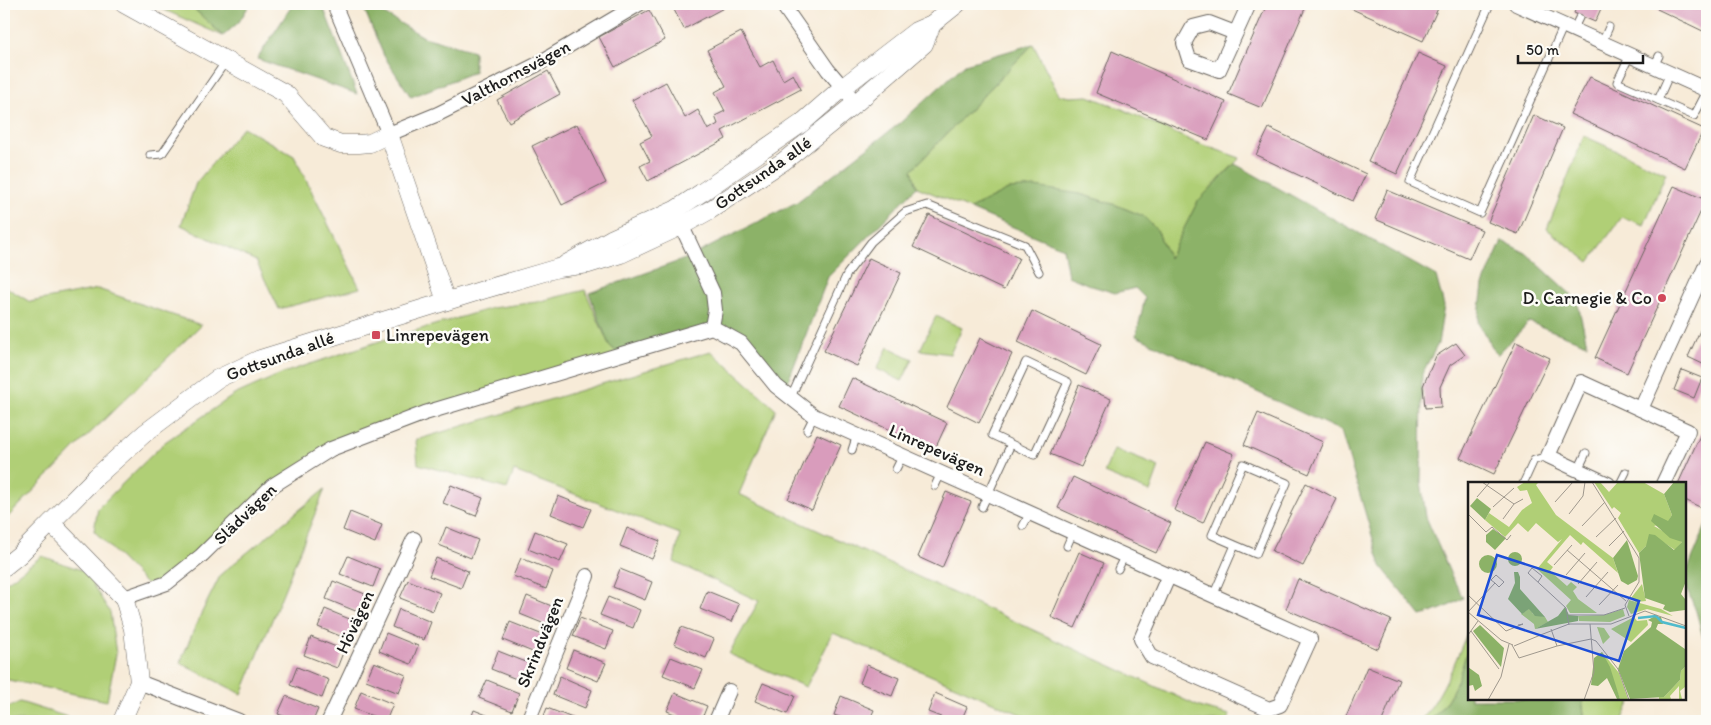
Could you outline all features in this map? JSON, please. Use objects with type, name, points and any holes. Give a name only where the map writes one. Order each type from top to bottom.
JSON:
[{"type":"street","points":[[124,4],[286,94],[324,138],[341,144],[359,144],[370,143],[389,134]]},
{"type":"street","points":[[334,4],[389,134],[446,301]]},
{"type":"street","name":"Valthornsvägen","points":[[389,134],[438,114],[536,65],[638,4]]},
{"type":"street","points":[[782,4],[828,70],[856,103]]},
{"type":"street","name":"Gottsunda allé","points":[[558,268],[611,239],[675,210],[701,193],[802,123],[842,88],[916,31],[932,24],[957,4]]},
{"type":"street","points":[[1234,33],[1249,4]]},
{"type":"street","points":[[1516,4],[1536,8],[1572,24],[1602,43],[1630,55],[1657,61],[1670,73],[1707,90]]},
{"type":"street","name":"Gottsunda allé","points":[[4,567],[20,555],[96,477],[145,433],[217,379],[260,359],[446,301],[558,268],[590,264],[621,254],[681,226],[710,210],[784,161],[856,103],[924,44],[932,24]]},
{"type":"street","points":[[675,210],[712,293],[715,310],[712,327]]},
{"type":"street","points":[[1641,410],[1707,263]]},
{"type":"street","name":"Linrepevägen","points":[[712,327],[741,344],[776,386],[814,416],[1030,512],[1169,575],[1213,596],[1310,639],[1280,705],[1269,708],[1152,656],[1141,639],[1169,575]]},
{"type":"street","name":"Slädvägen","points":[[124,598],[167,583],[201,556],[272,486],[331,450],[425,413],[712,327]]},
{"type":"street","points":[[1591,480],[1578,470],[1548,456],[1581,382],[1688,431],[1664,482]]},
{"type":"street","points":[[51,523],[124,598],[133,629],[139,682],[122,721]]},
{"type":"street","name":"Hövägen","points":[[329,721],[414,539]]},
{"type":"street","name":"Skrindvägen","points":[[528,721],[587,576]]},
{"type":"street","points":[[139,682],[239,721]]},
{"type":"street","points":[[716,721],[729,691]]},
{"type":"lane","points":[[1490,4],[1410,182],[1480,214],[1572,24]]},
{"type":"lane","points":[[1602,43],[1609,28]]},
{"type":"lane","points":[[1630,55],[1617,82],[1694,116],[1707,90]]},
{"type":"lane","points":[[150,155],[162,154],[227,61]]},
{"type":"lane","points":[[1658,100],[1670,73]]},
{"type":"lane","points":[[791,397],[847,274],[871,242],[905,212],[927,205],[1024,245],[1039,272]]},
{"type":"lane","points":[[1026,362],[1068,382],[1034,455],[1012,444],[992,435],[1026,362]]},
{"type":"lane","points":[[807,430],[814,416]]},
{"type":"lane","points":[[852,450],[857,435]]},
{"type":"lane","points":[[982,507],[1012,444]]},
{"type":"lane","points":[[1578,470],[1586,452]]},
{"type":"lane","points":[[896,470],[903,455]]},
{"type":"lane","points":[[1524,482],[1534,460],[1548,456]]},
{"type":"lane","points":[[1243,464],[1287,483],[1256,554],[1236,545],[1212,534],[1243,464]]},
{"type":"lane","points":[[935,486],[941,472]]},
{"type":"lane","points":[[1621,482],[1626,472]]},
{"type":"lane","points":[[1023,526],[1030,512]]},
{"type":"lane","points":[[1066,546],[1073,532]]},
{"type":"lane","points":[[1213,596],[1236,545]]},
{"type":"lane","points":[[1118,569],[1125,555]]},
{"type":"green space","points":[[151,4],[189,4],[223,36]]},
{"type":"green space","points":[[189,4],[250,4],[239,22],[223,36]]},
{"type":"green space","points":[[293,4],[322,4],[357,94],[257,59]]},
{"type":"green space","points":[[362,4],[367,4],[424,37],[474,51],[474,72],[411,97],[384,56]]},
{"type":"green space","points":[[1033,44],[1059,95],[1070,97],[1088,96],[1122,109],[1192,141],[1240,158],[1198,201],[1169,258],[1157,230],[1143,216],[1080,194],[1010,189],[970,209],[917,187],[912,170]]},
{"type":"green space","points":[[1033,44],[912,170],[917,187],[828,277],[784,392],[741,343],[712,327],[620,355],[609,345],[589,293],[688,258],[797,202],[900,123],[965,64]]},
{"type":"green space","points":[[243,127],[294,156],[360,288],[279,309],[256,261],[181,225],[196,183]]},
{"type":"green space","points":[[1584,136],[1666,173],[1644,225],[1622,217],[1589,262],[1547,229]]},
{"type":"green space","points":[[1235,164],[1436,276],[1444,306],[1438,344],[1422,374],[1421,481],[1426,517],[1463,598],[1448,606],[1421,616],[1381,566],[1341,431],[1136,336],[1145,298],[1135,288],[1115,293],[1068,276],[1063,248],[970,209],[1010,189],[1035,187],[1080,194],[1143,216],[1157,230],[1169,258],[1198,201]]},
{"type":"green space","points":[[1502,241],[1526,253],[1577,300],[1587,344],[1529,322],[1497,355],[1478,323],[1483,285]]},
{"type":"green space","points":[[4,286],[30,302],[98,289],[201,325],[77,446],[4,521]]},
{"type":"green space","points":[[585,290],[609,345],[620,355],[331,449],[272,486],[167,583],[146,584],[94,531],[98,508],[165,442],[234,395],[283,373],[380,341],[492,308],[537,302]]},
{"type":"green space","points":[[936,316],[962,328],[950,354],[920,350]]},
{"type":"green space","points":[[888,347],[913,359],[902,381],[877,369]]},
{"type":"green space","points":[[711,351],[776,409],[739,494],[1202,708],[1230,715],[1228,721],[1036,721],[833,633],[806,687],[729,654],[759,601],[674,562],[680,534],[514,471],[507,489],[418,464],[416,440]]},
{"type":"green space","points":[[1114,449],[1159,467],[1150,492],[1104,473]]},
{"type":"green space","points":[[325,489],[242,694],[180,663],[198,620],[221,574]]},
{"type":"green space","points":[[1707,523],[1707,650],[1696,611],[1687,590],[1686,574]]},
{"type":"green space","points":[[42,556],[84,571],[110,612],[116,654],[107,701],[4,679],[4,584]]},
{"type":"green space","points":[[1468,631],[1468,653],[1453,690],[1443,706],[1429,721],[1420,721],[1443,688]]},
{"type":"green space","points":[[1468,653],[1468,700],[1582,700],[1585,721],[1429,721],[1448,698],[1457,681]]},
{"type":"green space","points":[[1582,700],[1632,700],[1622,721],[1585,721]]},
{"type":"green space","points":[[20,702],[80,721],[4,721],[4,709]]},
{"type":"building","points":[[671,4],[731,4],[684,29]]},
{"type":"building","points":[[1267,4],[1307,4],[1262,108],[1228,94]]},
{"type":"building","points":[[1341,4],[1440,4],[1423,41]]},
{"type":"building","points":[[1578,4],[1603,4],[1595,22],[1574,13]]},
{"type":"building","points":[[1659,4],[1707,4],[1707,33],[1657,9]]},
{"type":"building","points":[[649,10],[665,40],[615,67],[599,37]]},
{"type":"building","points":[[741,32],[760,67],[773,60],[783,80],[793,74],[801,89],[722,131],[726,139],[648,181],[640,166],[650,161],[640,142],[652,136],[632,100],[666,82],[685,118],[698,110],[708,130],[718,124],[715,116],[725,111],[715,92],[726,86],[707,50]]},
{"type":"building","points":[[1112,51],[1226,102],[1208,140],[1096,93]]},
{"type":"building","points":[[1418,53],[1447,66],[1397,174],[1368,161]]},
{"type":"building","points":[[548,71],[560,94],[509,122],[497,100]]},
{"type":"building","points":[[1590,77],[1704,129],[1685,168],[1570,114]]},
{"type":"building","points":[[1534,115],[1563,128],[1518,234],[1488,222]]},
{"type":"building","points":[[577,124],[606,183],[562,205],[532,146]]},
{"type":"building","points":[[1269,128],[1366,174],[1353,201],[1256,155]]},
{"type":"building","points":[[1674,186],[1706,200],[1627,373],[1595,358]]},
{"type":"building","points":[[1387,190],[1482,230],[1469,259],[1375,219]]},
{"type":"building","points":[[929,215],[1019,258],[1004,290],[913,247]]},
{"type":"building","points":[[869,258],[901,273],[857,366],[824,351]]},
{"type":"building","points":[[1032,311],[1101,344],[1086,375],[1018,342]]},
{"type":"building","points":[[1707,315],[1707,366],[1688,357]]},
{"type":"building","points":[[980,338],[1012,354],[979,423],[947,407]]},
{"type":"building","points":[[1516,342],[1550,358],[1494,474],[1460,458]]},
{"type":"building","points":[[1456,343],[1465,355],[1450,365],[1440,387],[1441,407],[1425,408],[1423,386],[1436,356]]},
{"type":"building","points":[[1682,370],[1702,378],[1694,398],[1674,390]]},
{"type":"building","points":[[852,378],[947,423],[934,451],[839,406]]},
{"type":"building","points":[[1079,385],[1111,399],[1081,467],[1050,454]]},
{"type":"building","points":[[1258,413],[1323,442],[1309,474],[1244,445]]},
{"type":"building","points":[[1707,420],[1707,502],[1704,509],[1686,500],[1686,482],[1679,482]]},
{"type":"building","points":[[817,434],[841,445],[812,510],[788,499]]},
{"type":"building","points":[[1205,442],[1234,454],[1203,523],[1174,510]]},
{"type":"building","points":[[1073,477],[1171,523],[1156,553],[1058,508]]},
{"type":"building","points":[[1306,483],[1337,499],[1303,566],[1272,551]]},
{"type":"building","points":[[451,485],[483,498],[476,516],[443,503]]},
{"type":"building","points":[[946,492],[971,502],[942,568],[918,557]]},
{"type":"building","points":[[558,496],[591,509],[583,527],[551,514]]},
{"type":"building","points":[[350,512],[382,525],[375,543],[343,530]]},
{"type":"building","points":[[446,527],[478,540],[471,558],[439,545]]},
{"type":"building","points":[[627,528],[660,541],[652,559],[620,546]]},
{"type":"building","points":[[535,531],[568,544],[560,562],[528,549]]},
{"type":"building","points":[[1079,552],[1104,563],[1075,628],[1051,617]]},
{"type":"building","points":[[348,556],[380,569],[373,587],[340,574]]},
{"type":"building","points":[[436,558],[468,571],[461,588],[429,576]]},
{"type":"building","points":[[521,558],[553,571],[546,589],[513,576]]},
{"type":"building","points":[[620,569],[652,582],[645,600],[613,587]]},
{"type":"building","points":[[1298,579],[1391,620],[1378,649],[1286,609]]},
{"type":"building","points":[[408,580],[440,593],[433,611],[400,598]]},
{"type":"building","points":[[333,581],[365,594],[358,612],[326,599]]},
{"type":"building","points":[[707,591],[739,604],[732,622],[700,609]]},
{"type":"building","points":[[527,596],[559,609],[552,627],[520,614]]},
{"type":"building","points":[[608,597],[640,610],[633,628],[600,615]]},
{"type":"building","points":[[325,609],[357,622],[350,640],[318,627]]},
{"type":"building","points":[[399,609],[431,622],[424,640],[392,627]]},
{"type":"building","points":[[580,618],[613,631],[606,649],[573,636]]},
{"type":"building","points":[[510,622],[543,635],[535,653],[503,640]]},
{"type":"building","points":[[681,627],[714,639],[706,658],[674,644]]},
{"type":"building","points":[[386,633],[418,646],[411,664],[379,651]]},
{"type":"building","points":[[311,637],[344,650],[337,668],[304,655]]},
{"type":"building","points":[[573,650],[606,663],[598,681],[566,668]]},
{"type":"building","points":[[498,651],[531,664],[524,682],[491,669]]},
{"type":"building","points":[[671,657],[703,670],[695,688],[663,675]]},
{"type":"building","points":[[374,662],[406,675],[399,693],[366,680]]},
{"type":"building","points":[[867,665],[899,678],[892,696],[860,683]]},
{"type":"building","points":[[297,667],[329,680],[322,698],[290,685]]},
{"type":"building","points":[[1367,667],[1399,680],[1382,721],[1344,721]]},
{"type":"building","points":[[560,676],[592,690],[585,708],[553,695]]},
{"type":"building","points":[[487,680],[519,693],[512,711],[479,698]]},
{"type":"building","points":[[763,683],[795,696],[787,714],[755,701]]},
{"type":"building","points":[[361,691],[393,704],[386,721],[354,709]]},
{"type":"building","points":[[675,693],[707,706],[701,721],[693,721],[667,711]]},
{"type":"building","points":[[935,693],[967,707],[961,721],[951,721],[928,712]]},
{"type":"building","points":[[286,696],[318,709],[313,721],[297,721],[278,714]]},
{"type":"building","points":[[841,696],[874,710],[869,721],[851,721],[834,715]]},
{"type":"building","points":[[547,708],[580,721],[542,721]]},
{"type":"building","points":[[474,710],[502,721],[470,721]]},
{"type":"place","name":"D. Carnegie & Co","points":[[1662,298]]},
{"type":"place","name":"Linrepevägen","points":[[376,335]]}]
